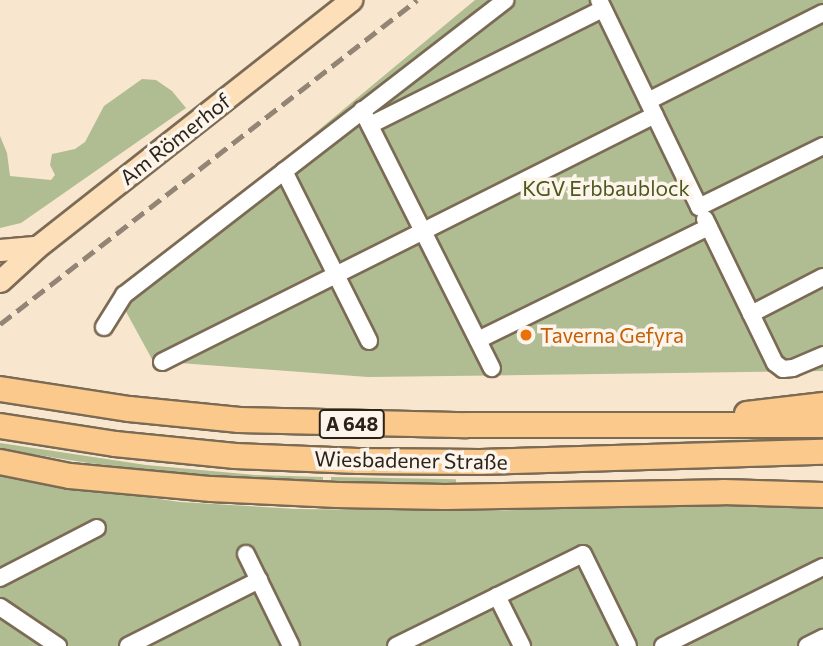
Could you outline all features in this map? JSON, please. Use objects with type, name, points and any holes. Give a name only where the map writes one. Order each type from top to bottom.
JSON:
[{"type":"highway","name":"Wiesbadener Straße","points":[[0,389],[129,409],[239,420],[467,425],[823,425]]},
{"type":"highway","name":"A 648","points":[[696,423],[782,407],[823,405]]},
{"type":"highway","name":"Wiesbadener Straße","points":[[0,426],[116,444],[235,456],[358,461],[480,462],[823,452]]},
{"type":"highway","points":[[0,462],[70,476],[211,489],[337,495],[445,498],[723,492],[823,495]]},
{"type":"highway","points":[[723,492],[823,479]]},
{"type":"main road","name":"Am Römerhof","points":[[0,281],[37,247],[351,0]]},
{"type":"main road","points":[[0,250],[37,247]]},
{"type":"lane","points":[[104,327],[124,295],[284,171],[366,117],[505,0]]},
{"type":"lane","points":[[366,117],[601,5],[775,363],[783,369],[793,368],[823,355]]},
{"type":"lane","points":[[162,362],[423,232],[823,13]]},
{"type":"lane","points":[[366,117],[492,368]]},
{"type":"lane","points":[[699,207],[823,146]]},
{"type":"lane","points":[[284,171],[369,341]]},
{"type":"lane","points":[[478,340],[709,227]]},
{"type":"lane","points":[[751,314],[823,277]]},
{"type":"lane","points":[[0,578],[97,528]]},
{"type":"lane","points":[[246,554],[291,646]]},
{"type":"lane","points":[[396,646],[583,554],[628,646]]},
{"type":"lane","points":[[663,646],[823,567]]},
{"type":"lane","points":[[128,646],[259,580]]},
{"type":"lane","points":[[497,596],[522,646]]},
{"type":"lane","points":[[0,607],[58,646]]},
{"type":"lane","points":[[807,646],[823,638]]},
{"type":"green space","name":"KGV Erbbaublock","points":[[475,0],[823,0],[823,371],[368,377],[153,361],[118,297]]},
{"type":"green space","points":[[142,79],[156,80],[172,91],[186,108],[21,223],[0,228],[0,136],[7,153],[10,176],[51,180],[55,175],[50,165],[52,154],[75,149],[85,142],[104,106]]},
{"type":"green space","points":[[823,437],[823,442],[665,448],[664,442]]},
{"type":"green space","points":[[0,443],[146,465],[255,475],[323,477],[323,483],[217,477],[88,463],[0,449]]},
{"type":"green space","points":[[0,476],[180,502],[297,509],[479,511],[695,505],[823,506],[823,646],[0,646]]},
{"type":"green space","points":[[331,477],[456,479],[456,485],[331,483]]},
{"type":"railway","points":[[0,324],[417,0]]},
{"type":"place","name":"Taverna Gefyra","points":[[526,335]]}]
